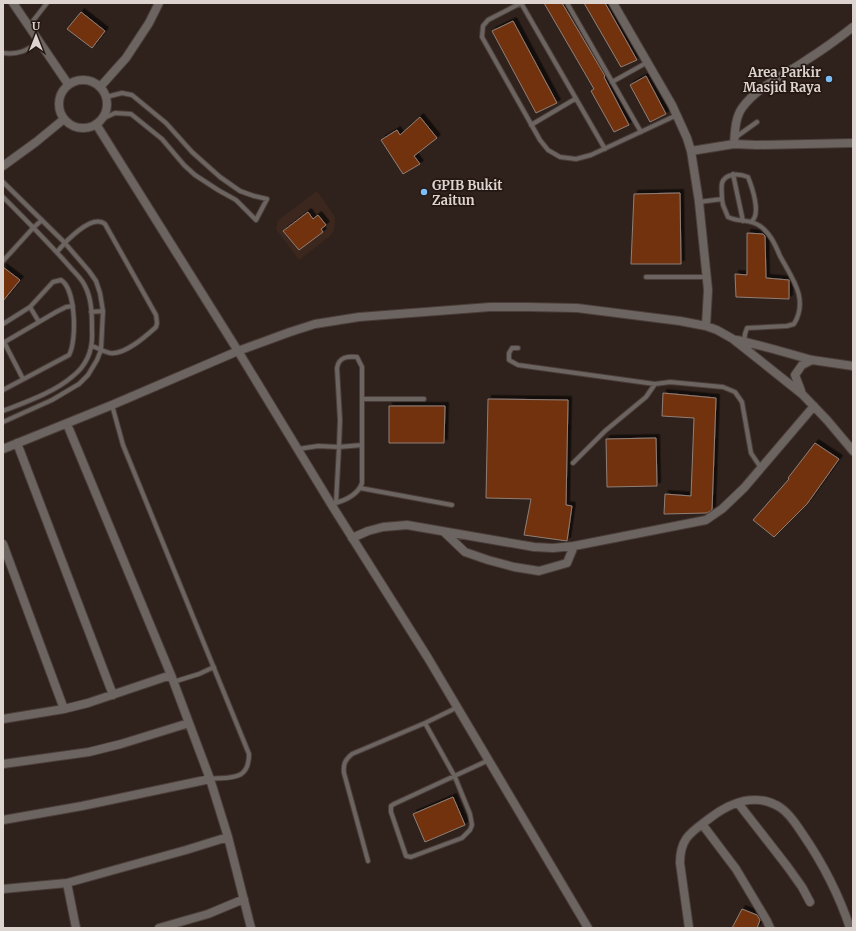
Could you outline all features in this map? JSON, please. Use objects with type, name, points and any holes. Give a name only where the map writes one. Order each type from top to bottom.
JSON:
[{"type":"street","points":[[14,3],[68,84]]},
{"type":"street","points":[[100,88],[126,58],[149,23],[159,3]]},
{"type":"street","points":[[613,3],[677,115],[691,151],[699,202],[708,290],[706,326]]},
{"type":"street","points":[[734,141],[736,122],[742,108],[772,81],[808,59],[853,27]]},
{"type":"street","points":[[82,80],[89,80],[100,88],[106,97],[107,105],[105,113],[98,122],[90,127],[76,127],[69,124],[64,119],[58,107],[58,101],[60,94],[68,84],[82,80]]},
{"type":"street","points":[[3,166],[64,119]]},
{"type":"street","points":[[98,122],[333,504],[352,538],[458,707],[588,928]]},
{"type":"street","points":[[691,151],[734,141],[757,145],[853,143]]},
{"type":"street","points":[[3,449],[67,424],[238,351],[290,332],[337,320],[359,317],[490,307],[577,308],[680,321],[706,326],[733,339],[744,342],[812,360],[853,366]]},
{"type":"street","points":[[733,339],[802,394],[853,451]]},
{"type":"street","points":[[802,394],[795,375],[802,365],[812,360]]},
{"type":"street","points":[[352,538],[368,531],[396,525],[407,525],[534,547],[553,548],[574,546],[706,520],[722,509],[761,469],[814,406]]},
{"type":"street","points":[[67,424],[172,678],[210,779],[228,836],[251,928]]},
{"type":"street","points":[[17,443],[112,695]]},
{"type":"street","points":[[444,531],[465,552],[514,568],[539,570],[568,563],[574,546]]},
{"type":"street","points":[[3,544],[64,709]]},
{"type":"street","points":[[3,719],[64,709],[172,678]]},
{"type":"street","points":[[3,764],[89,752],[121,744],[189,723]]},
{"type":"street","points":[[3,820],[74,808],[210,779]]},
{"type":"street","points":[[690,928],[680,853],[686,837],[693,830],[722,809],[747,800],[760,800],[781,808],[790,816],[814,851],[850,928]]},
{"type":"street","points":[[738,803],[787,866],[802,887],[810,902]]},
{"type":"street","points":[[702,824],[736,869],[770,928]]},
{"type":"street","points":[[3,889],[67,883],[186,850],[228,836]]},
{"type":"street","points":[[67,883],[76,928]]},
{"type":"street","points":[[159,928],[208,914],[244,900]]},
{"type":"lane","points":[[29,26],[47,3]]},
{"type":"lane","points":[[149,23],[163,3]]},
{"type":"lane","points":[[605,149],[521,3],[488,20],[483,26],[482,37],[540,140],[548,150],[560,157],[576,159],[591,155],[605,149],[677,115]]},
{"type":"lane","points":[[567,3],[641,132]]},
{"type":"lane","points":[[3,53],[10,54],[25,51],[40,42]]},
{"type":"lane","points":[[612,82],[646,63]]},
{"type":"lane","points":[[98,122],[115,113],[131,114],[162,139],[184,165],[195,175],[236,200],[256,220],[267,199],[240,191],[220,177],[192,152],[166,123],[132,95],[122,93],[106,97]]},
{"type":"lane","points":[[531,125],[576,99]]},
{"type":"lane","points":[[734,141],[757,122]]},
{"type":"lane","points":[[733,174],[743,221]]},
{"type":"lane","points":[[744,342],[747,328],[787,326],[794,324],[798,317],[799,308],[797,284],[768,231],[752,221],[735,220],[728,217],[723,205],[722,182],[733,174],[741,174],[748,177],[752,186],[756,214],[752,221]]},
{"type":"lane","points":[[3,182],[64,242],[96,281],[100,292],[103,311],[101,350],[88,375],[79,384],[52,400],[3,422]]},
{"type":"lane","points":[[236,200],[240,191]]},
{"type":"lane","points":[[3,197],[57,252],[84,284],[88,293],[92,312],[92,346],[87,358],[74,376],[54,388],[3,411]]},
{"type":"lane","points":[[699,202],[722,199]]},
{"type":"lane","points":[[3,261],[42,220]]},
{"type":"lane","points":[[57,252],[64,242],[92,222],[102,221],[156,315],[156,327],[139,341],[120,352],[111,353],[92,346]]},
{"type":"lane","points":[[646,277],[706,277]]},
{"type":"lane","points":[[3,324],[30,307],[52,282],[61,280],[65,282],[73,306],[74,314],[72,344],[69,355],[3,390]]},
{"type":"lane","points":[[23,379],[4,343],[56,312],[66,307],[73,306]]},
{"type":"lane","points":[[30,307],[39,322]]},
{"type":"lane","points":[[92,312],[103,311]]},
{"type":"lane","points":[[518,348],[512,348],[509,353],[509,360],[518,366],[655,384],[670,382],[723,387],[735,392],[742,402],[751,453],[761,469]]},
{"type":"lane","points":[[344,357],[357,357],[359,360],[362,367],[362,399],[362,483],[360,488],[348,498],[333,504],[339,447],[340,420],[337,368],[341,359],[344,357]]},
{"type":"lane","points":[[573,463],[605,431],[646,397],[655,384]]},
{"type":"lane","points":[[362,399],[424,399]]},
{"type":"lane","points":[[112,405],[123,445],[249,754],[249,763],[246,771],[239,775],[210,779]]},
{"type":"lane","points":[[298,449],[318,446],[339,447],[362,445]]},
{"type":"lane","points":[[360,488],[452,505]]},
{"type":"lane","points":[[172,678],[199,674],[214,667]]},
{"type":"lane","points":[[368,861],[344,773],[343,766],[346,759],[352,754],[425,723],[458,707]]},
{"type":"lane","points":[[425,723],[455,777],[470,814],[472,825],[470,830],[462,838],[411,857],[406,856],[391,812],[391,806],[455,777],[489,760]]},
{"type":"shaded area","points":[[317,191],[335,217],[334,230],[330,236],[299,260],[276,229],[278,220]]},
{"type":"building","points":[[544,3],[562,3],[605,76],[604,77],[629,125],[614,132],[591,91],[594,89]]},
{"type":"building","points":[[584,3],[605,3],[637,60],[621,67]]},
{"type":"building","points":[[81,12],[105,31],[92,48],[67,29]]},
{"type":"building","points":[[513,21],[557,103],[536,113],[492,31]]},
{"type":"building","points":[[646,76],[666,114],[650,122],[630,85]]},
{"type":"building","points":[[420,117],[437,138],[414,156],[420,164],[403,174],[381,140],[397,130],[400,135]]},
{"type":"building","points":[[680,193],[681,264],[631,264],[634,194]]},
{"type":"building","points":[[308,212],[313,219],[318,215],[326,225],[321,229],[323,232],[299,250],[283,231]]},
{"type":"building","points":[[747,233],[763,234],[765,236],[766,278],[789,280],[789,299],[736,297],[735,274],[747,275]]},
{"type":"building","points":[[3,267],[20,280],[3,301]]},
{"type":"building","points":[[663,393],[716,398],[712,510],[707,513],[664,514],[665,494],[691,496],[694,418],[662,416]]},
{"type":"building","points":[[488,399],[568,400],[566,505],[572,506],[567,541],[524,535],[531,499],[486,498]]},
{"type":"building","points":[[389,406],[445,406],[444,443],[389,443]]},
{"type":"building","points":[[656,438],[657,486],[607,487],[606,439]]},
{"type":"building","points":[[815,443],[839,459],[807,504],[774,537],[753,520],[789,479],[788,478]]},
{"type":"building","points":[[453,797],[465,825],[425,842],[413,814]]},
{"type":"building","points":[[742,909],[757,915],[760,920],[757,928],[732,928]]},
{"type":"place","name":"Area Parkir Masjid Raya","points":[[829,79]]},
{"type":"place","name":"GPIB Bukit Zaitun","points":[[424,192]]}]
